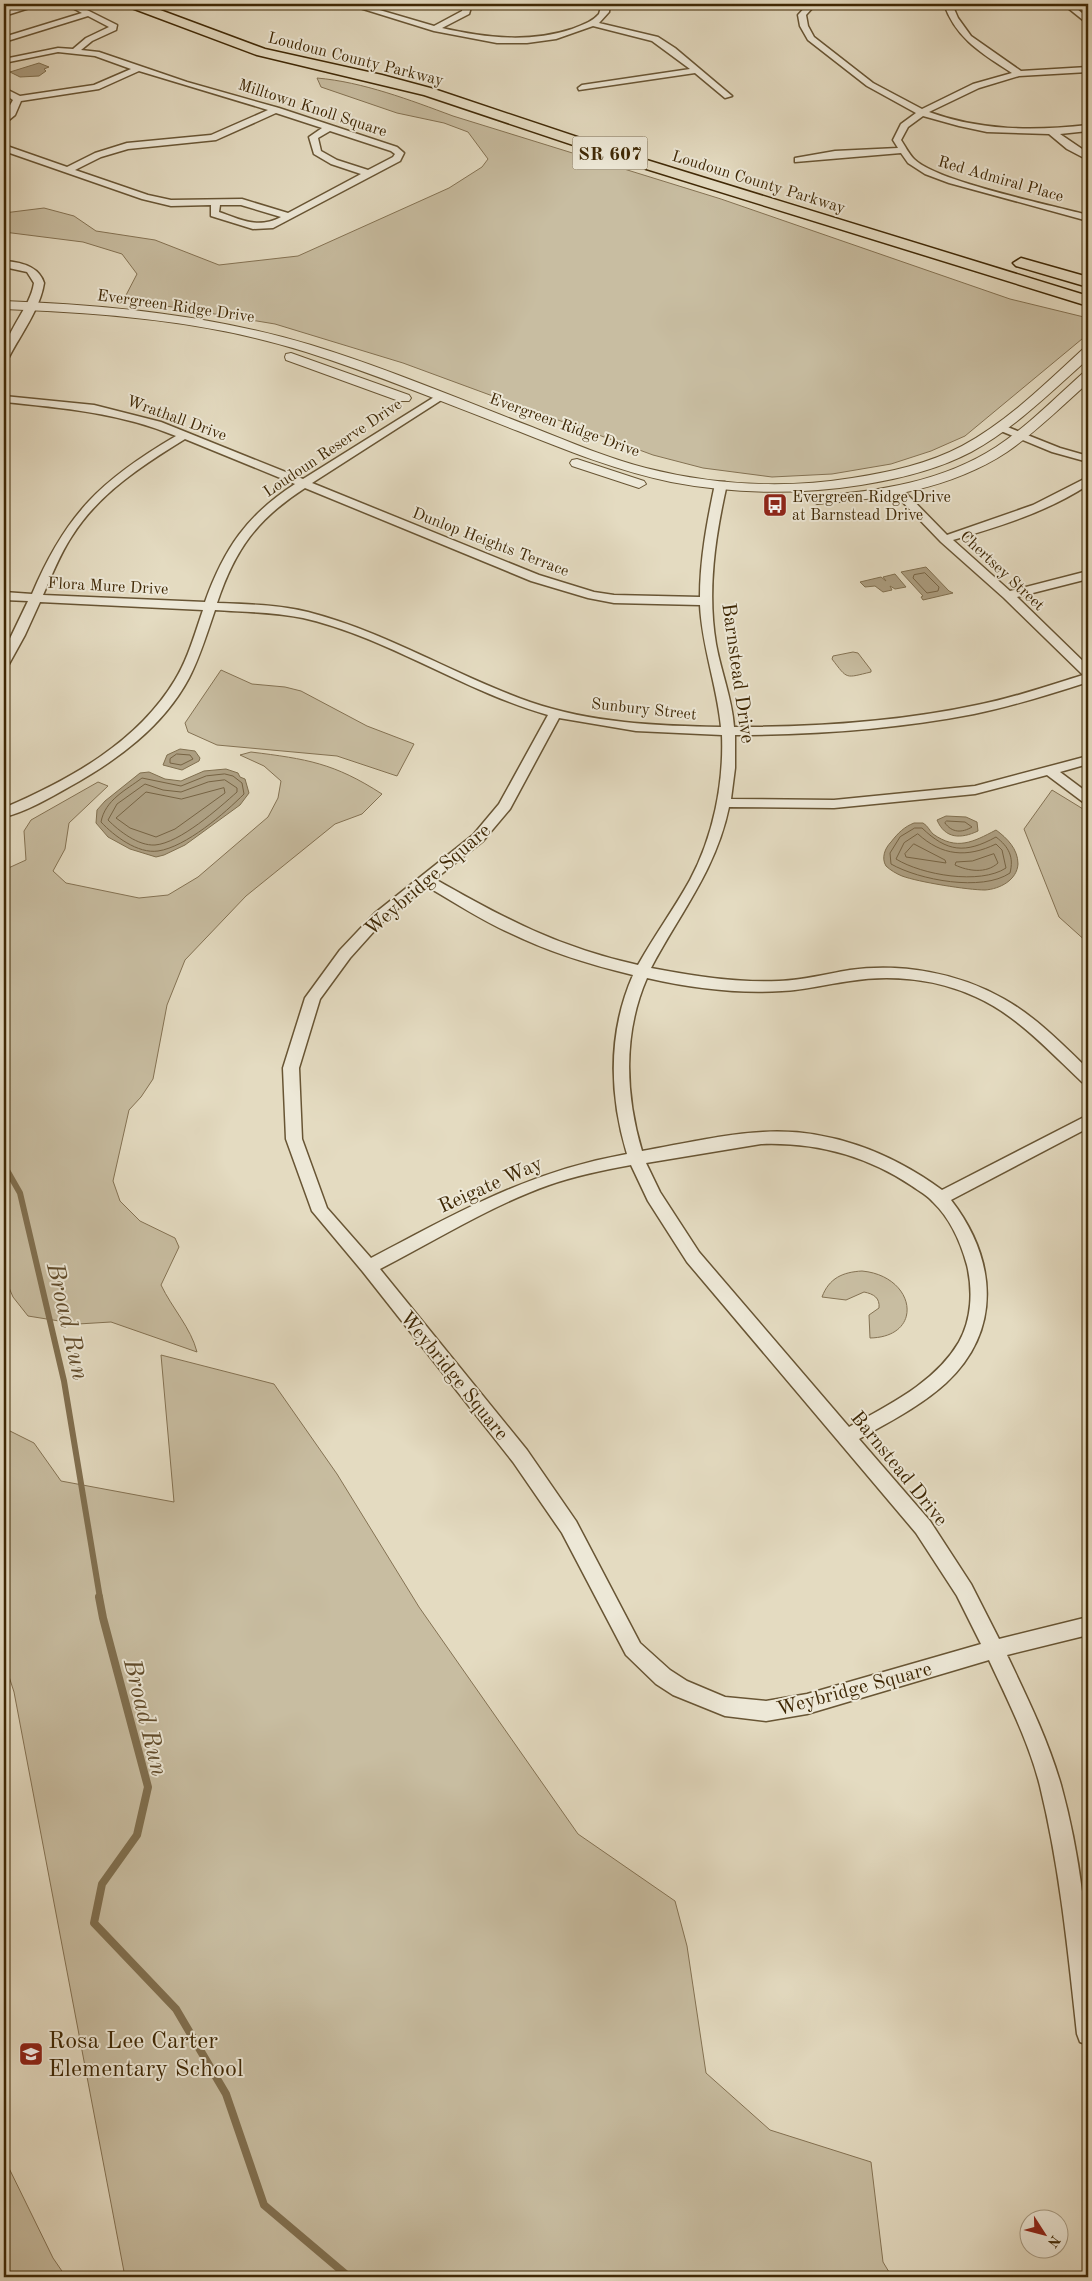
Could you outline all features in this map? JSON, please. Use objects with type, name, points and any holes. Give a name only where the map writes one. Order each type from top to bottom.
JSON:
[{"type":"main road","name":"Loudoun County Parkway","points":[[133,4],[261,52],[382,79],[429,92],[632,160],[1088,302]]},
{"type":"main road","name":"Loudoun County Parkway","points":[[164,4],[288,48],[427,79],[641,150],[843,211]]},
{"type":"main road","points":[[1012,260],[1088,282]]},
{"type":"street","points":[[4,14],[38,4]]},
{"type":"street","points":[[69,4],[113,25],[113,28],[84,41],[77,50]]},
{"type":"street","points":[[351,4],[464,36],[514,41],[560,36],[593,24],[602,17],[606,10],[606,4]]},
{"type":"street","points":[[436,28],[466,12],[468,4]]},
{"type":"street","points":[[807,4],[802,15],[804,26],[811,38],[889,97],[923,112],[961,124],[987,129],[1052,132],[1088,128]]},
{"type":"street","points":[[948,4],[956,26],[964,37],[1019,74]]},
{"type":"street","points":[[1067,4],[1088,22]]},
{"type":"street","points":[[24,8],[56,23]]},
{"type":"street","points":[[4,40],[90,13]]},
{"type":"street","points":[[593,24],[655,40],[672,50],[695,71],[728,96]]},
{"type":"street","points":[[12,30],[20,34]]},
{"type":"street","name":"Milltown Knoll Square","points":[[4,61],[48,51],[77,50],[96,54],[137,69],[330,127],[394,149],[400,153],[397,159],[270,226],[253,226],[214,214],[216,202]]},
{"type":"street","points":[[4,90],[18,99],[96,87],[137,69]]},
{"type":"street","points":[[798,160],[835,154],[902,150],[897,140],[904,126],[923,112],[976,86],[1019,74],[1088,69]]},
{"type":"street","points":[[582,88],[695,71]]},
{"type":"street","points":[[4,121],[12,113],[18,99]]},
{"type":"street","points":[[68,170],[98,155],[127,146],[213,138],[276,110]]},
{"type":"street","points":[[330,127],[313,137],[317,152],[334,162],[370,174]]},
{"type":"street","points":[[1052,132],[1070,147],[1088,157]]},
{"type":"street","points":[[5,149],[145,197],[171,203],[242,202],[289,216]]},
{"type":"street","name":"Red Admiral Place","points":[[902,150],[911,161],[928,172],[952,181],[1088,218]]},
{"type":"street","points":[[4,264],[27,268],[36,276],[39,284],[30,309],[4,357]]},
{"type":"street","name":"Evergreen Ridge Drive","points":[[4,305],[140,321],[233,339],[303,361],[443,413]]},
{"type":"street","name":"Evergreen Ridge Drive","points":[[4,311],[30,309],[155,316],[264,336],[331,356],[625,466],[719,491],[806,500],[897,490],[963,470],[988,458],[1018,436],[1088,376]]},
{"type":"street","name":"Evergreen Ridge Drive","points":[[498,434],[618,478],[666,490],[719,491],[786,488],[883,477],[950,457],[984,439],[1088,352]]},
{"type":"street","name":"Loudoun Reserve Drive","points":[[4,813],[70,782],[122,746],[160,710],[182,678],[232,552],[262,514],[304,483],[439,396]]},
{"type":"street","name":"Wrathall Drive","points":[[4,399],[94,408],[140,418],[185,434],[304,483]]},
{"type":"street","points":[[1000,427],[1018,436],[1088,459]]},
{"type":"street","points":[[4,661],[16,644],[66,535],[90,505],[137,463],[185,434]]},
{"type":"street","points":[[945,539],[1021,515],[1067,493],[1088,480]]},
{"type":"street","name":"Dunlop Heights Terrace","points":[[304,483],[558,586],[614,598],[704,601]]},
{"type":"street","name":"Chertsey Street","points":[[897,490],[945,539],[1008,595],[1088,673]]},
{"type":"street","name":"Barnstead Drive","points":[[719,491],[707,550],[704,601],[709,641],[723,693],[728,731],[728,766],[723,803],[713,842],[698,877],[642,971],[631,1000],[621,1066],[622,1096],[636,1158],[660,1208],[693,1257],[923,1527],[964,1590],[1028,1722],[1050,1785],[1066,1855],[1076,1921],[1088,2034]]},
{"type":"street","points":[[1008,595],[1088,575]]},
{"type":"street","name":"Flora Mure Drive","points":[[4,596],[211,607]]},
{"type":"street","name":"Sunbury Street","points":[[211,607],[303,615],[346,627],[484,689],[556,714],[614,725],[670,730],[796,730],[893,722],[1007,702],[1088,678]]},
{"type":"street","name":"Weybridge Square","points":[[556,714],[540,738],[505,806],[478,838],[380,916],[345,954],[313,998],[291,1068],[294,1139],[311,1191],[320,1211],[369,1267],[532,1472],[569,1527],[633,1649],[663,1677],[680,1688],[724,1706],[766,1711],[807,1704],[994,1649],[1088,1626]]},
{"type":"street","points":[[723,803],[834,804],[975,790],[1088,760]]},
{"type":"street","points":[[1050,771],[1088,799]]},
{"type":"street","points":[[426,880],[502,924],[551,946],[642,971],[693,981],[756,986],[831,980],[855,975],[900,973],[927,976],[963,986],[991,998],[1018,1015],[1088,1078]]},
{"type":"street","points":[[847,1437],[923,1392],[946,1372],[964,1349],[976,1324],[979,1301],[978,1272],[968,1242],[940,1198],[1088,1121]]},
{"type":"street","name":"Reigate Way","points":[[369,1267],[496,1201],[544,1181],[636,1158],[754,1139],[816,1140],[841,1145],[885,1161],[940,1198]]},
{"type":"shaded area","points":[[317,78],[352,83],[386,92],[453,116],[721,199],[1010,299],[1088,318],[1088,334],[965,436],[931,451],[891,464],[832,474],[772,477],[703,468],[653,455],[403,363],[275,324],[124,299],[137,274],[122,254],[83,242],[4,232],[4,213],[44,208],[74,216],[96,231],[155,240],[219,265],[298,256],[449,188],[482,167],[488,159],[468,132],[444,123],[397,113],[321,87]]},
{"type":"shaded area","points":[[853,652],[858,653],[871,672],[848,676],[841,671],[832,659],[833,656]]},
{"type":"shaded area","points":[[221,670],[252,684],[285,687],[301,691],[367,726],[414,744],[397,776],[337,756],[217,745],[188,732],[185,723]]},
{"type":"shaded area","points":[[251,752],[288,757],[319,764],[349,775],[382,794],[362,814],[335,824],[246,896],[185,960],[167,1005],[153,1079],[141,1097],[129,1110],[113,1181],[120,1201],[140,1221],[175,1238],[179,1247],[161,1285],[186,1326],[197,1352],[111,1322],[78,1324],[28,1316],[13,1297],[4,1276],[4,870],[26,860],[24,831],[31,820],[98,782],[108,786],[69,823],[65,849],[53,871],[66,883],[139,898],[168,895],[198,877],[268,817],[278,798],[281,781],[264,766],[240,755]]},
{"type":"shaded area","points":[[1052,790],[1088,812],[1088,943],[1059,917],[1024,829]]},
{"type":"shaded area","points":[[862,1271],[880,1275],[894,1283],[903,1294],[907,1306],[906,1318],[900,1328],[888,1335],[870,1338],[869,1315],[879,1308],[877,1299],[873,1295],[864,1292],[846,1300],[822,1297],[829,1285],[838,1277]]},
{"type":"shaded area","points":[[161,1355],[274,1384],[337,1474],[419,1607],[578,1834],[675,1901],[687,1946],[706,2073],[770,2130],[871,2162],[883,2262],[892,2277],[125,2277],[14,1692],[4,1661],[4,1428],[34,1443],[61,1481],[174,1502]]},
{"type":"shaded area","points":[[4,2158],[53,2258],[66,2277],[4,2277]]},
{"type":"water","points":[[39,63],[49,67],[44,69],[46,71],[39,76],[20,77],[10,72]]},
{"type":"water","points":[[926,567],[953,593],[923,600],[921,597],[923,596],[901,572]]},
{"type":"water","points":[[895,574],[906,587],[895,589],[890,586],[892,590],[883,592],[875,586],[865,587],[860,582],[881,577],[886,581],[883,577]]},
{"type":"water","points":[[180,749],[195,751],[200,758],[199,761],[182,770],[163,765],[167,755]]},
{"type":"water","points":[[226,769],[238,773],[240,777],[245,779],[249,793],[240,805],[185,845],[164,855],[156,857],[130,849],[108,837],[96,823],[97,810],[105,801],[140,773],[149,772],[165,779],[181,781],[204,771]]},
{"type":"water","points":[[946,816],[966,817],[977,822],[978,831],[960,836],[949,834],[944,831],[937,820]]},
{"type":"water","points":[[914,823],[923,823],[933,834],[950,842],[957,843],[972,841],[996,830],[1008,840],[1016,853],[1018,864],[1015,875],[1002,886],[985,890],[931,883],[898,874],[886,866],[884,853],[899,833]]},
{"type":"waterway","name":"Broad Run","points":[[4,1165],[20,1193],[64,1381],[100,1598]]},
{"type":"waterway","name":"Broad Run","points":[[99,1597],[148,1787],[137,1835],[102,1884],[94,1923],[176,2009],[226,2094],[264,2205],[349,2277]]},
{"type":"place","name":"Evergreen Ridge Drive at Barnstead Drive","points":[[775,505]]},
{"type":"place","name":"Rosa Lee Carter Elementary School","points":[[31,2054]]}]
